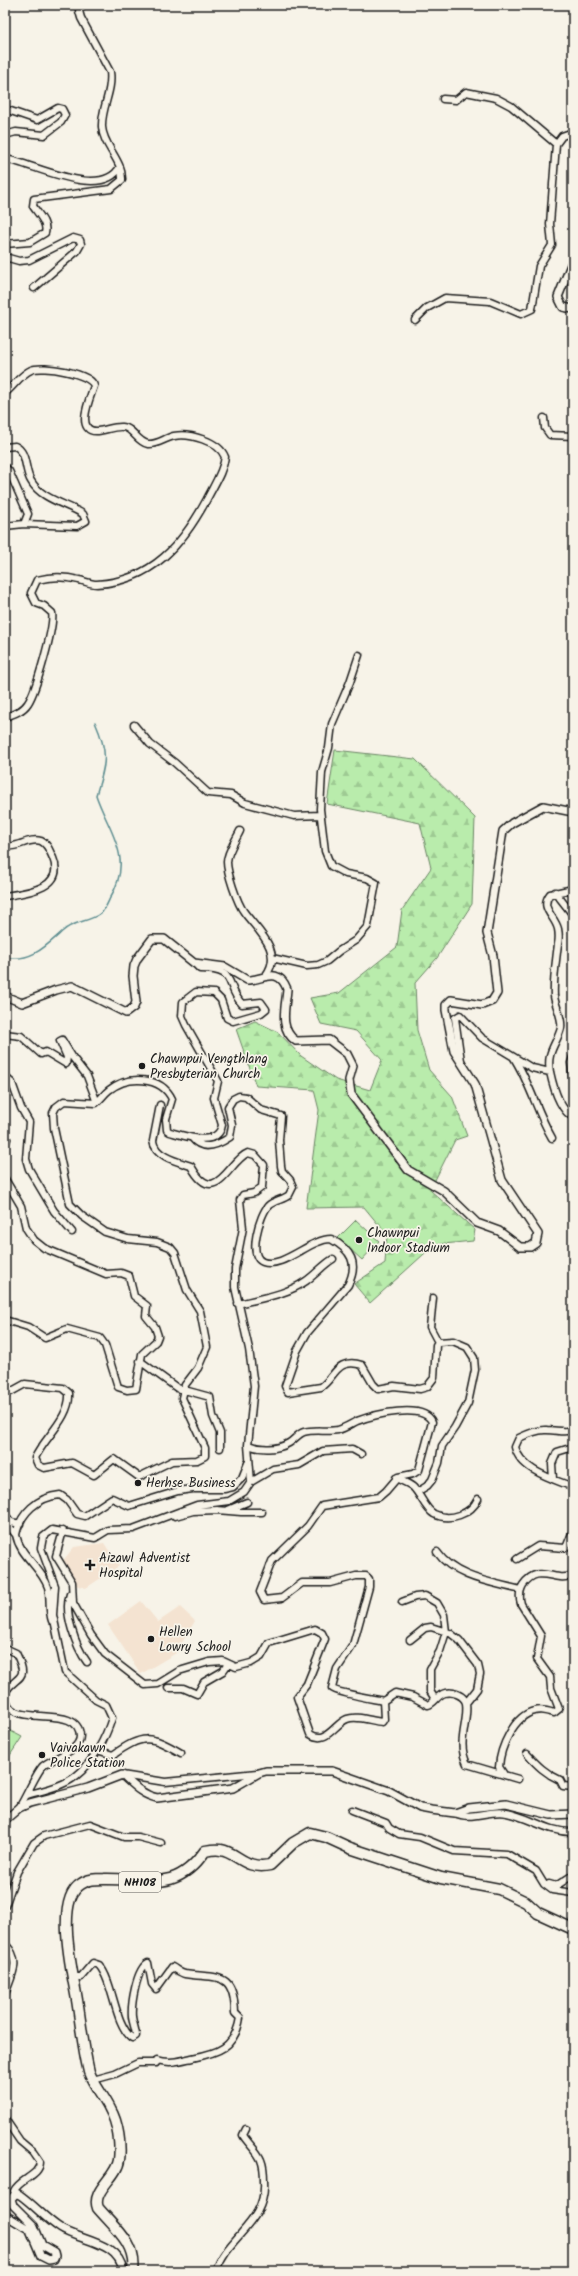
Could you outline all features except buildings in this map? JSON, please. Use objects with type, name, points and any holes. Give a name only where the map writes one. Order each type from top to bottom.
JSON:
[{"type":"highway","name":"NH108","points":[[133,2271],[133,2251],[124,2237],[98,2208],[96,2202],[98,2195],[117,2169],[119,2152],[113,2114],[92,2080],[87,2064],[71,1973],[68,1949],[69,1902],[72,1893],[80,1884],[95,1879],[151,1882],[176,1878],[196,1863],[205,1850],[213,1849],[222,1850],[251,1864],[270,1865],[293,1843],[310,1833],[326,1837],[350,1848],[441,1878],[499,1889],[526,1902],[538,1913],[573,1929]]},
{"type":"street","points":[[5,244],[30,242],[45,233],[47,228],[33,206],[34,199],[111,189],[122,180],[120,166],[103,134],[102,127],[104,108],[111,80],[110,72],[81,18],[79,11],[82,5]]},
{"type":"street","points":[[443,99],[456,100],[466,92],[496,98],[514,108],[556,144]]},
{"type":"street","points":[[5,109],[37,120],[58,108],[62,109],[66,115],[61,122],[44,135],[16,132],[5,135]]},
{"type":"street","points":[[415,320],[427,308],[445,298],[490,300],[521,314],[532,309],[539,266],[552,245],[550,224],[556,144],[562,136],[573,132]]},
{"type":"street","points":[[5,159],[46,173],[100,181],[114,175],[120,166]]},
{"type":"street","points":[[5,257],[19,261],[28,260],[73,238],[80,240],[81,244],[77,251],[34,288]]},
{"type":"street","points":[[573,260],[558,297],[563,307],[573,309]]},
{"type":"street","points":[[5,393],[23,376],[36,368],[44,367],[80,375],[88,378],[94,386],[84,418],[88,428],[98,431],[122,427],[127,428],[145,443],[150,444],[176,436],[195,438],[219,448],[225,457],[217,480],[190,528],[169,554],[156,564],[130,577],[95,584],[54,576],[37,580],[31,593],[36,603],[44,606],[52,613],[51,630],[28,703],[17,713],[5,717]]},
{"type":"street","points":[[544,418],[545,428],[550,435],[573,436]]},
{"type":"street","points":[[5,447],[15,446],[21,451],[30,480],[41,493],[84,514],[86,521],[77,526],[24,524],[5,526]]},
{"type":"street","points":[[5,468],[9,471],[27,511],[24,524]]},
{"type":"street","points":[[272,958],[307,966],[318,966],[356,940],[368,926],[376,883],[368,878],[346,874],[331,866],[325,851],[320,815],[322,772],[329,748],[332,724],[350,682],[359,655]]},
{"type":"street","points":[[134,725],[150,744],[175,763],[208,793],[231,796],[246,803],[294,816],[320,815]]},
{"type":"street","points":[[194,963],[224,967],[249,981],[266,975],[278,977],[288,989],[283,1015],[284,1022],[293,1039],[300,1041],[329,1040],[351,1060],[353,1066],[349,1080],[351,1094],[408,1170],[444,1191],[477,1223],[499,1231],[520,1247],[530,1247],[536,1243],[538,1234],[502,1180],[475,1084],[452,1047],[446,1005],[448,1002],[456,999],[482,1005],[492,1001],[497,993],[493,956],[487,933],[503,831],[506,826],[543,806],[573,812]]},
{"type":"street","points":[[240,831],[227,859],[228,868],[240,906],[262,934],[272,958],[273,962],[266,975]]},
{"type":"street","points":[[5,846],[9,847],[35,840],[42,841],[48,847],[55,863],[53,876],[42,889],[5,896]]},
{"type":"street","points":[[573,889],[555,892],[548,897],[547,908],[557,925],[559,936],[554,988],[561,1028],[551,1050],[550,1072],[558,1097],[566,1111],[573,1117]]},
{"type":"street","points":[[555,892],[573,915]]},
{"type":"street","points":[[5,996],[22,1003],[56,990],[72,986],[126,1013],[130,1011],[136,1002],[133,976],[134,966],[137,959],[152,939],[164,939],[200,969],[221,972],[227,976],[242,1004],[261,1002],[266,1009],[261,1013],[233,1022],[227,1018],[221,1000],[214,992],[196,992],[183,1002],[182,1016],[218,1081],[214,1098],[222,1125],[218,1134],[214,1137],[208,1139],[192,1138],[167,1130],[166,1119],[172,1099],[168,1091],[148,1080],[113,1087],[96,1103],[64,1101],[56,1107],[53,1113],[56,1141],[66,1192],[70,1204],[82,1216],[105,1232],[128,1239],[157,1242],[168,1245],[174,1250],[182,1280],[200,1311],[207,1346],[198,1368],[183,1391],[183,1403],[205,1448],[204,1456],[197,1460],[172,1460],[139,1477],[114,1459],[94,1475],[72,1463],[44,1468],[38,1464],[35,1458],[45,1440],[65,1412],[69,1393],[63,1388],[26,1384],[5,1395]]},
{"type":"street","points":[[461,1061],[455,1018],[460,1015],[482,1038],[532,1068],[550,1072]]},
{"type":"street","points":[[5,1034],[21,1036],[41,1054],[46,1052],[66,1064],[67,1057],[60,1042],[62,1040],[73,1058],[87,1076],[96,1103]]},
{"type":"street","points":[[513,1056],[524,1074],[540,1115],[552,1138]]},
{"type":"street","points":[[573,1057],[571,1063],[573,1080]]},
{"type":"street","points":[[5,1077],[12,1083],[21,1108],[29,1122],[26,1159],[29,1168],[58,1216],[72,1232]]},
{"type":"street","points":[[192,1138],[196,1143],[208,1147],[215,1146],[230,1138],[232,1125],[228,1107],[233,1099],[239,1096],[246,1097],[261,1110],[281,1116],[279,1140],[281,1166],[282,1171],[293,1186],[289,1195],[272,1202],[263,1212],[256,1237],[255,1254],[257,1258],[264,1262],[277,1261],[319,1241],[331,1239],[353,1260],[352,1277],[348,1285],[307,1333],[297,1351],[285,1386],[286,1389],[292,1392],[321,1387],[336,1369],[342,1366],[357,1363],[362,1365],[373,1384],[378,1389],[394,1386],[420,1389],[427,1387],[434,1378],[436,1345],[438,1342],[430,1327],[433,1298]]},
{"type":"street","points":[[160,1106],[153,1142],[154,1147],[165,1157],[191,1166],[195,1173],[206,1182],[214,1183],[223,1179],[243,1156],[248,1153],[255,1155],[264,1165],[262,1187],[254,1193],[243,1195],[240,1200],[243,1228],[235,1276],[238,1304],[249,1349],[254,1386],[248,1445],[251,1482]]},
{"type":"street","points":[[5,1135],[7,1139],[5,1144]]},
{"type":"street","points":[[5,1182],[21,1206],[26,1228],[34,1240],[44,1248],[106,1274],[121,1274],[129,1276],[134,1296],[147,1306],[146,1316],[158,1333],[156,1341],[142,1354],[136,1389],[121,1389],[117,1384],[105,1345],[100,1338],[67,1329],[45,1338],[28,1327],[5,1320]]},
{"type":"street","points":[[238,1304],[273,1296],[292,1289],[307,1280],[333,1259]]},
{"type":"street","points":[[417,1492],[428,1485],[435,1472],[442,1446],[455,1427],[468,1403],[475,1370],[474,1358],[467,1347],[453,1341],[438,1342]]},
{"type":"street","points":[[140,1361],[183,1391],[210,1398],[213,1416],[220,1433],[220,1448]]},
{"type":"street","points":[[248,1445],[257,1449],[276,1447],[290,1442],[306,1431],[336,1430],[358,1421],[392,1412],[413,1412],[426,1414],[431,1418],[432,1426],[419,1470],[413,1474],[396,1478],[386,1491],[379,1497],[322,1506],[308,1526],[272,1561],[260,1592],[264,1600],[278,1599],[287,1595],[302,1583],[330,1583],[356,1576],[366,1576],[369,1579],[369,1587],[354,1645],[337,1669],[332,1688],[338,1693],[356,1694],[383,1701],[395,1693],[413,1697],[428,1706],[441,1694],[450,1693],[462,1696],[466,1703],[463,1742],[466,1762],[470,1766],[503,1773]]},
{"type":"street","points":[[573,1430],[562,1432],[546,1430],[524,1436],[516,1441],[514,1447],[519,1459],[553,1479],[573,1487]]},
{"type":"street","points":[[553,1479],[552,1464],[557,1452],[573,1447]]},
{"type":"street","points":[[172,1516],[181,1510],[197,1505],[229,1501],[244,1492],[251,1482],[273,1469],[298,1465],[323,1450],[352,1449],[361,1454]]},
{"type":"street","points":[[16,1535],[28,1509],[35,1503],[55,1495],[64,1496],[80,1516],[88,1515],[112,1498],[129,1506],[178,1491],[228,1488],[240,1482],[249,1459]]},
{"type":"street","points":[[396,1478],[411,1486],[433,1514],[444,1517],[462,1514],[475,1505],[478,1499]]},
{"type":"street","points":[[227,1511],[247,1502]]},
{"type":"street","points":[[27,1795],[49,1789],[77,1776],[90,1762],[111,1720],[110,1711],[77,1681],[66,1675],[53,1615],[56,1586],[42,1553],[41,1542],[47,1533],[57,1529],[95,1538],[112,1528],[130,1530],[152,1521],[193,1511],[262,1512]]},
{"type":"street","points":[[5,1515],[11,1522],[20,1524]]},
{"type":"street","points":[[5,1521],[16,1535],[19,1545],[40,1573],[48,1588],[49,1613],[55,1628]]},
{"type":"street","points":[[63,1531],[56,1556],[72,1582],[68,1601],[68,1613],[74,1636],[88,1662]]},
{"type":"street","points":[[517,1559],[538,1546],[566,1548],[573,1531]]},
{"type":"street","points":[[436,1552],[445,1563],[476,1580],[521,1590]]},
{"type":"street","points":[[518,1779],[510,1778],[503,1773],[499,1767],[503,1746],[510,1733],[523,1718],[534,1711],[554,1713],[559,1709],[551,1688],[550,1677],[537,1659],[541,1636],[521,1604],[519,1598],[521,1590],[528,1580],[537,1574],[547,1574],[562,1578],[573,1575]]},
{"type":"street","points":[[71,1592],[75,1608],[91,1635],[105,1654],[123,1666],[142,1683],[148,1685],[158,1684],[193,1665],[209,1662],[223,1662],[236,1666],[251,1663],[261,1657],[269,1643],[315,1628],[322,1633],[325,1639],[307,1684],[298,1697],[310,1734],[314,1736],[329,1734],[344,1721],[351,1718],[382,1722],[384,1719],[383,1701]]},
{"type":"street","points":[[402,1602],[423,1596],[432,1599],[444,1615],[446,1632],[440,1652],[430,1669],[430,1691],[435,1699]]},
{"type":"street","points":[[410,1640],[426,1627],[446,1632],[460,1640],[479,1669],[479,1683],[472,1697],[466,1703]]},
{"type":"street","points":[[5,1648],[16,1653],[22,1674],[21,1678],[6,1691],[6,1699],[10,1708],[16,1713],[26,1715],[66,1718],[75,1724],[80,1734],[78,1743],[73,1748],[42,1766],[19,1808]]},
{"type":"street","points":[[168,1688],[183,1688],[197,1694],[204,1682],[223,1672],[228,1664]]},
{"type":"street","points":[[97,1750],[113,1755],[131,1742],[146,1738],[166,1744],[181,1752]]},
{"type":"street","points":[[527,1754],[544,1771],[560,1780],[564,1786],[573,1787]]},
{"type":"street","points":[[5,1820],[19,1808],[30,1803],[88,1788],[122,1775],[165,1782],[259,1773],[266,1771],[332,1771],[389,1791],[420,1808],[455,1813],[465,1817],[492,1812],[506,1812],[560,1831],[573,1832]]},
{"type":"street","points":[[122,1775],[136,1789],[148,1796],[157,1798],[233,1788],[259,1773]]},
{"type":"street","points":[[455,1813],[469,1808],[506,1804],[551,1815],[573,1814]]},
{"type":"street","points":[[352,1810],[386,1823],[389,1828],[399,1834],[420,1837],[454,1851],[507,1854],[536,1871],[544,1884],[552,1890],[573,1893]]},
{"type":"street","points":[[5,1906],[17,1872],[34,1843],[44,1836],[90,1824],[124,1837],[138,1837],[162,1842]]},
{"type":"street","points":[[540,1877],[554,1886],[573,1875]]},
{"type":"street","points":[[5,1944],[12,1950],[15,1963],[5,1994]]},
{"type":"street","points":[[71,1973],[76,1977],[81,1977],[93,1963],[99,1965],[105,1975],[118,2013],[132,2038],[136,2036],[132,2010],[136,1986],[142,1968],[148,1963],[152,1984],[156,1989],[172,1967],[184,1974],[208,1975],[221,1979],[229,1985],[234,1995],[235,2013],[240,2018],[230,2042],[218,2053],[178,2062],[157,2060],[156,2063],[138,2063],[115,2074],[92,2080]]},
{"type":"street","points":[[5,2118],[20,2141],[33,2152],[40,2162],[36,2172],[17,2184],[14,2191],[16,2194],[32,2204],[60,2228],[93,2241],[113,2253],[122,2264],[123,2271]]},
{"type":"street","points":[[216,2271],[233,2243],[263,2204],[265,2190],[263,2167],[258,2153],[243,2135],[246,2129]]},
{"type":"street","points":[[5,2215],[30,2230],[41,2256],[49,2260],[54,2259],[54,2252],[42,2245],[34,2226],[13,2205],[11,2199],[16,2194]]},
{"type":"shaded area","name":"Aizawl Adventist Hospital","points":[[104,1543],[119,1566],[86,1588],[75,1585],[61,1563],[74,1547]]},
{"type":"shaded area","name":"Hellen Lowry School","points":[[141,1601],[158,1622],[180,1607],[195,1621],[176,1653],[141,1674],[108,1625]]},
{"type":"green space","points":[[335,750],[415,759],[475,818],[472,904],[437,958],[415,983],[417,1030],[429,1070],[452,1096],[467,1136],[455,1140],[430,1190],[475,1230],[473,1241],[434,1245],[370,1303],[354,1284],[385,1263],[387,1235],[364,1207],[306,1208],[319,1110],[314,1090],[256,1086],[236,1029],[255,1021],[278,1032],[301,1056],[336,1080],[370,1090],[382,1060],[356,1031],[321,1024],[310,998],[339,993],[397,947],[402,910],[431,868],[420,823],[327,804]]},
{"type":"green space","name":"Chawnpui Indoor Stadium","points":[[356,1220],[379,1241],[362,1260],[338,1238]]},
{"type":"green space","points":[[5,1728],[22,1737],[5,1763]]},
{"type":"waterway","points":[[5,957],[22,958],[30,956],[43,948],[72,925],[97,916],[105,908],[117,883],[120,870],[120,857],[117,845],[96,795],[104,766],[104,751],[95,722]]},
{"type":"place","name":"Chawnpui Vengthlang Presbyterian Church","points":[[142,1066]]},
{"type":"place","name":"Chawnpui Indoor Stadium","points":[[359,1240]]},
{"type":"place","name":"Herhse Business","points":[[138,1483]]},
{"type":"place","name":"Aizawl Adventist Hospital","points":[[90,1565]]},
{"type":"place","name":"Hellen Lowry School","points":[[151,1639]]},
{"type":"place","name":"Vaivakawn Police Station","points":[[42,1755]]}]
